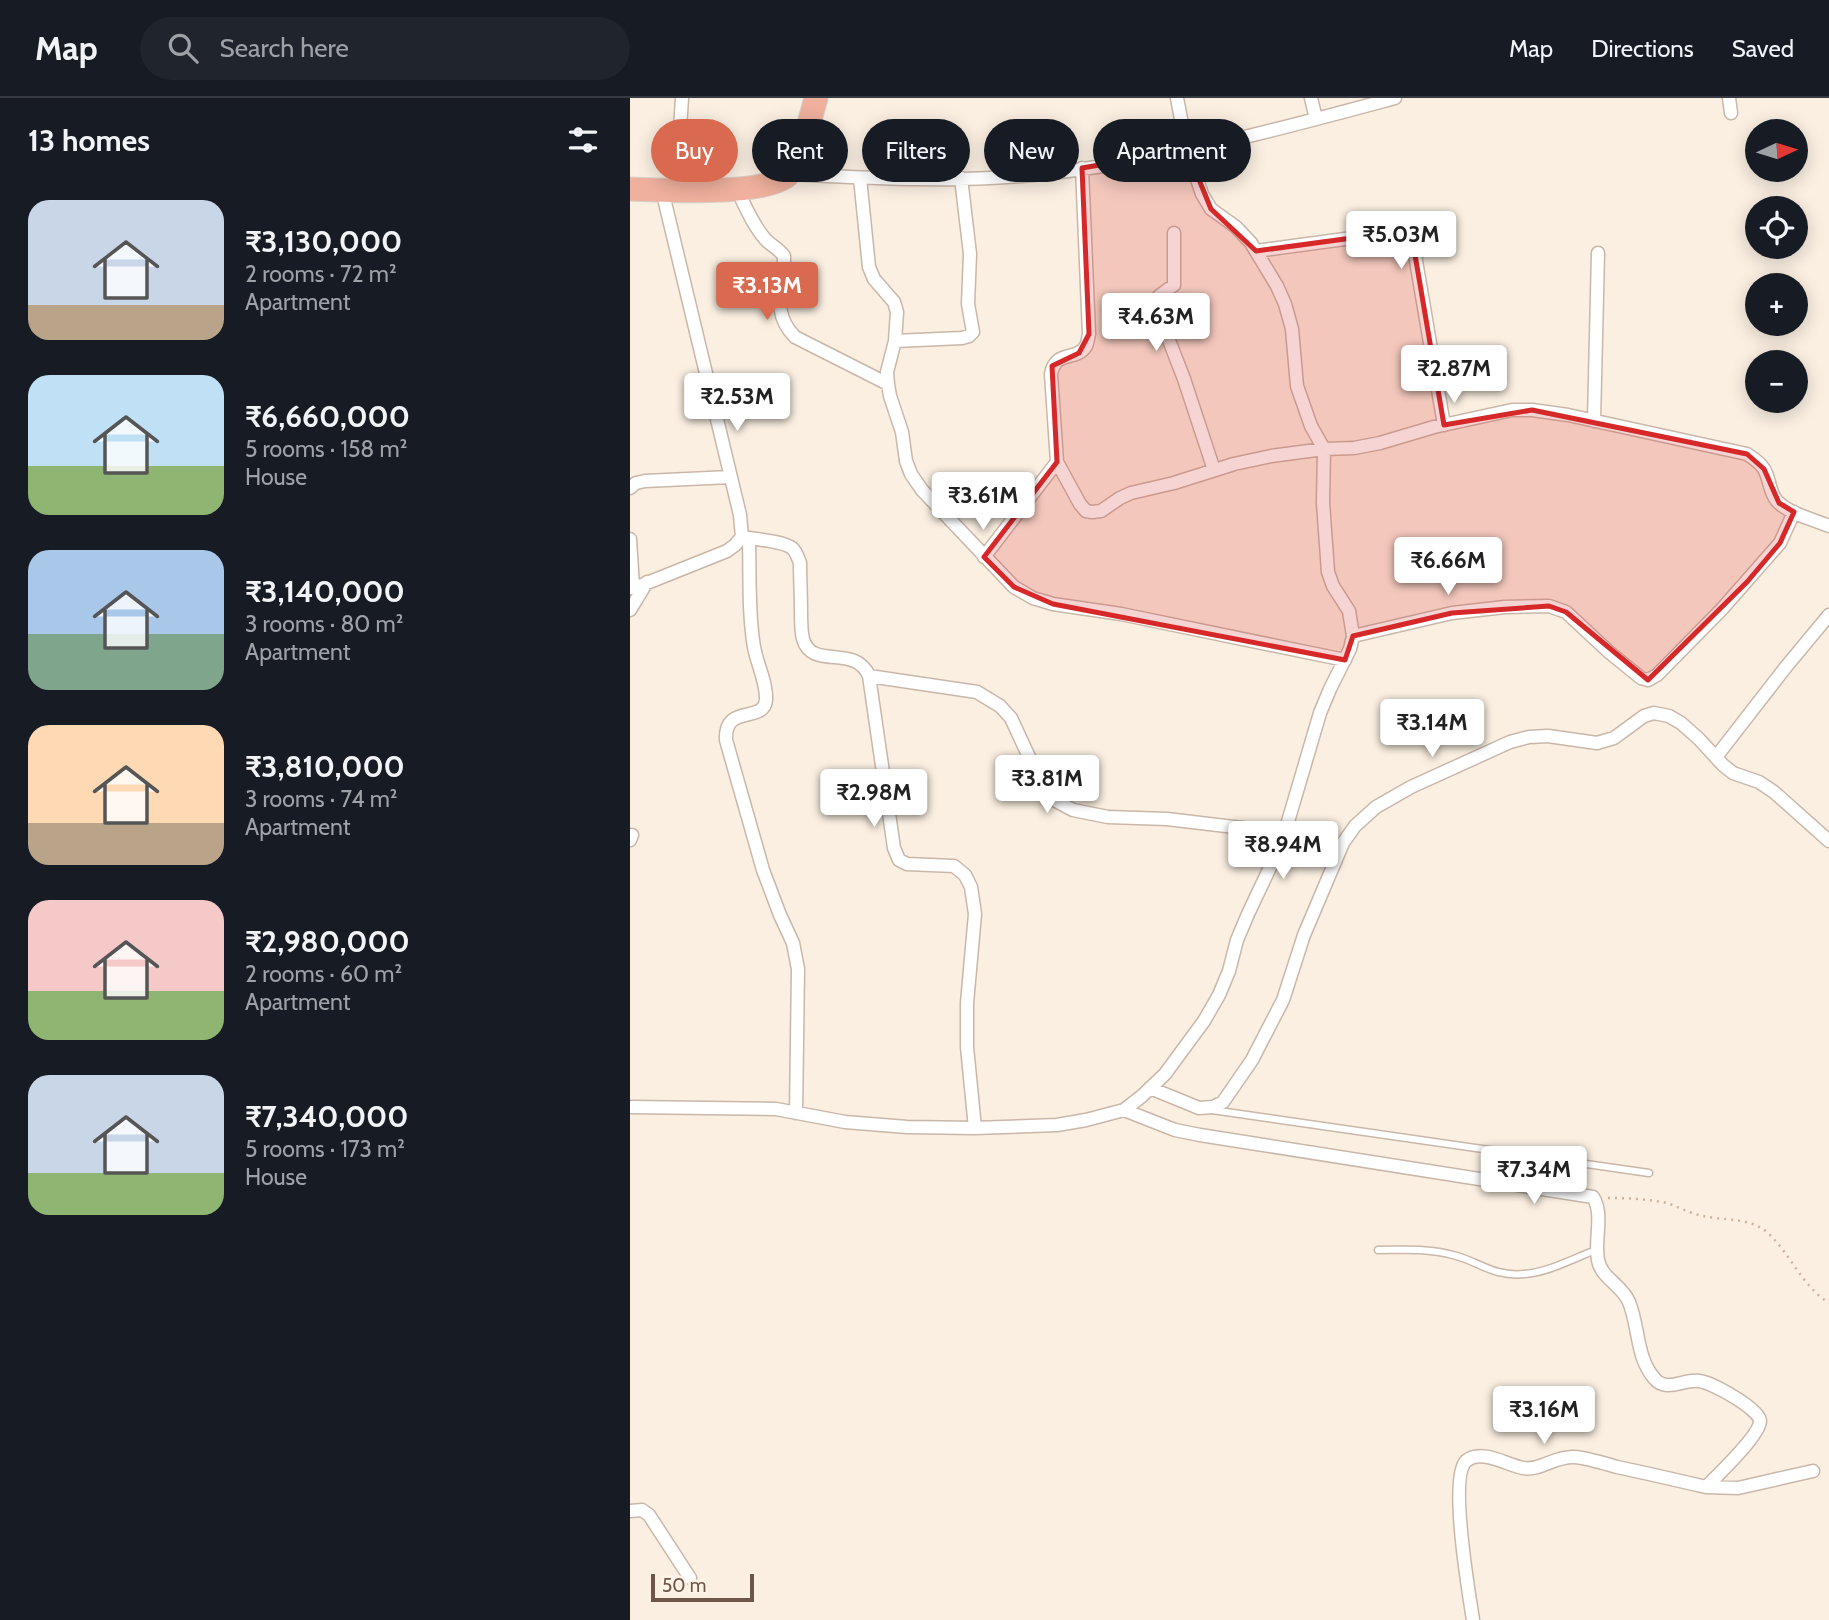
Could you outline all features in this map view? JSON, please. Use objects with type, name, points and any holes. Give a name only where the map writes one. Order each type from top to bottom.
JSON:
[{"type":"highway","points":[[809,119],[816,98]]},
{"type":"highway","points":[[630,188],[736,188],[773,182]]},
{"type":"street","points":[[682,98],[669,190],[745,538],[754,647],[766,695],[766,705],[760,711],[731,721],[725,730],[726,740],[763,870],[793,943],[798,969],[796,1113]]},
{"type":"street","points":[[1177,98],[1181,119]]},
{"type":"street","points":[[1311,98],[1316,119]]},
{"type":"street","points":[[1251,135],[1395,98]]},
{"type":"street","points":[[1729,98],[1731,113]]},
{"type":"street","points":[[970,178],[1032,175],[1093,166]]},
{"type":"street","points":[[1082,168],[1089,334],[1085,346],[1079,352],[1056,361],[1051,374],[1057,463],[1086,511],[1101,511],[1131,493],[1271,456],[1354,448],[1512,410],[1544,412],[1594,421],[1747,454],[1764,469],[1773,495],[1779,503],[1829,526]]},
{"type":"street","points":[[848,177],[860,178],[869,267],[874,279],[894,302],[897,312],[888,384],[911,474],[922,490],[1014,587],[1043,601],[1121,614],[1345,660]]},
{"type":"street","points":[[895,341],[962,338],[973,332],[968,304],[970,254],[961,182]]},
{"type":"street","points":[[630,1107],[776,1109],[858,1123],[907,1127],[1057,1125],[1124,1110],[1165,1074],[1204,1021],[1219,995],[1237,940],[1285,833],[1320,712],[1350,649],[1353,636],[1349,611],[1333,586],[1328,572],[1323,503],[1324,449],[1311,426],[1297,386],[1292,329],[1285,304],[1251,243],[1236,227],[1211,209],[1198,182]]},
{"type":"street","points":[[736,188],[760,232],[784,256],[780,300],[786,328],[795,337],[888,384]]},
{"type":"street","points":[[1174,233],[1174,285],[1159,296],[1158,306],[1214,470]]},
{"type":"street","points":[[1256,251],[1389,233],[1406,238],[1414,248],[1444,425]]},
{"type":"street","points":[[1594,421],[1598,253]]},
{"type":"street","points":[[984,557],[1057,463]]},
{"type":"street","points":[[630,488],[645,481],[730,477]]},
{"type":"street","points":[[1353,636],[1452,613],[1505,607],[1549,606],[1566,612],[1609,652],[1641,678],[1648,680],[1657,675],[1747,582],[1780,543],[1794,512]]},
{"type":"street","points":[[630,539],[632,587],[727,551],[745,538],[784,544],[792,548],[800,563],[802,633],[808,649],[816,655],[861,663],[869,676],[894,848],[899,860],[907,864],[954,866],[965,875],[971,887],[975,914],[967,1003],[967,1047],[975,1128]]},
{"type":"street","points":[[630,610],[647,582]]},
{"type":"street","points":[[1716,757],[1829,615]]},
{"type":"street","points":[[869,676],[977,692],[1000,706],[1011,718],[1041,783],[1056,801],[1073,810],[1108,817],[1167,819],[1285,833]]},
{"type":"street","points":[[1150,1088],[1199,1108],[1213,1107],[1223,1102],[1252,1060],[1283,1000],[1304,935],[1343,843],[1355,826],[1376,807],[1411,787],[1510,742],[1548,736],[1597,743],[1614,738],[1644,716],[1654,713],[1669,716],[1699,738],[1733,773],[1759,782],[1774,792],[1829,841]]},
{"type":"street","points":[[1124,1110],[1149,1121],[1187,1132],[1593,1197],[1598,1204],[1598,1263],[1603,1273],[1623,1291],[1629,1301],[1641,1352],[1651,1376],[1658,1383],[1668,1386],[1697,1380],[1709,1383],[1724,1390],[1759,1417],[1760,1422],[1755,1433],[1706,1487]]},
{"type":"street","points":[[1473,1620],[1460,1513],[1461,1469],[1467,1460],[1486,1457],[1521,1468],[1534,1469],[1548,1462],[1574,1457],[1706,1487],[1738,1488],[1813,1471]]},
{"type":"street","points":[[630,1511],[642,1510],[649,1515],[690,1578]]},
{"type":"lane","points":[[1199,1108],[1649,1173]]},
{"type":"lane","points":[[1378,1250],[1435,1251],[1455,1255],[1500,1273],[1525,1274],[1547,1269],[1597,1250]]},
{"type":"path","points":[[1593,1197],[1668,1203],[1701,1216],[1760,1226],[1770,1234],[1809,1287],[1829,1303]]},
{"type":"highlighted area","points":[[1187,150],[1211,209],[1256,251],[1389,233],[1406,238],[1414,249],[1444,425],[1532,410],[1747,454],[1764,469],[1779,503],[1794,512],[1780,543],[1747,582],[1648,680],[1566,612],[1549,606],[1452,613],[1353,636],[1345,660],[1053,604],[1014,587],[984,557],[1057,462],[1052,366],[1079,353],[1089,334],[1082,168]]}]
